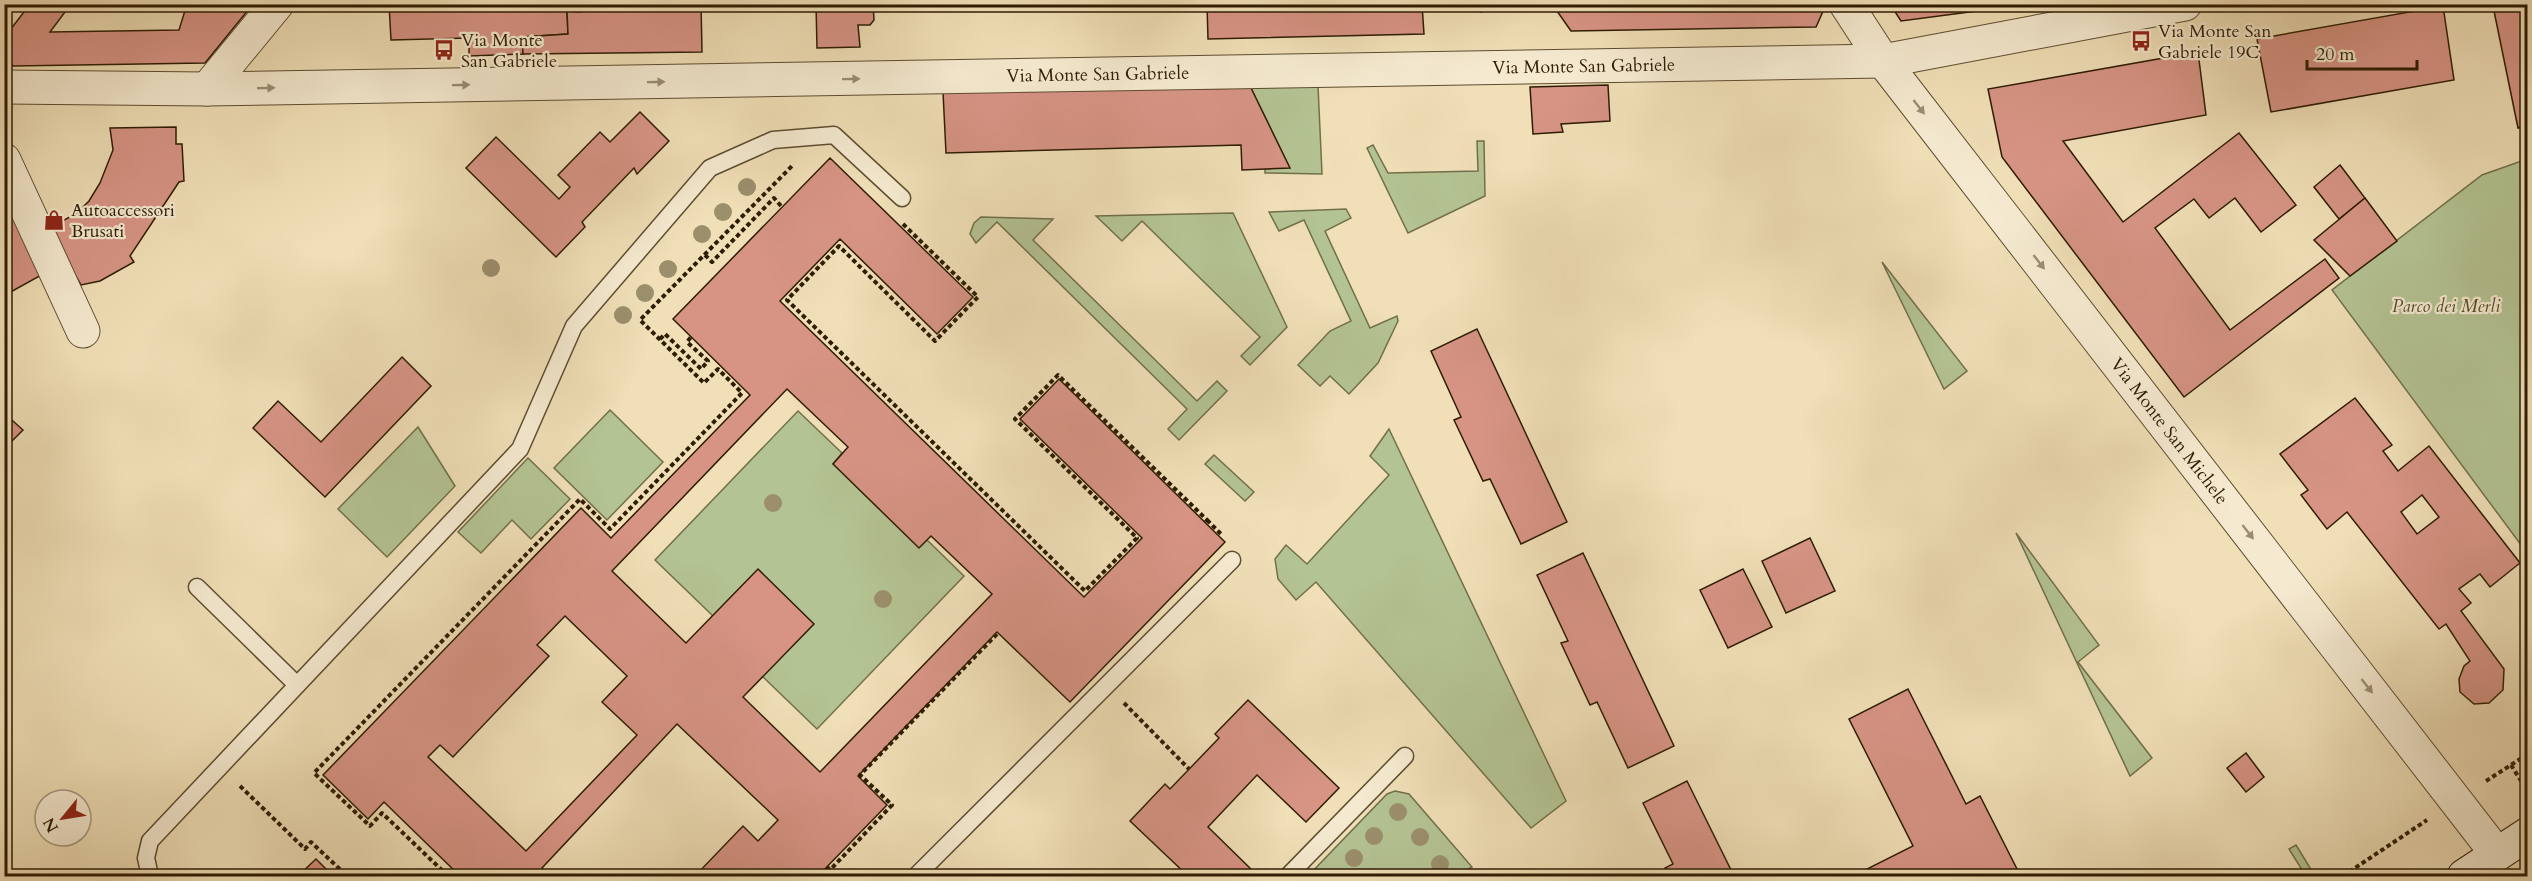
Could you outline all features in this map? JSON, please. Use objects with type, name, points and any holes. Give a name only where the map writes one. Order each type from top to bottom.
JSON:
[{"type":"street","points":[[207,89],[277,4]]},
{"type":"street","name":"Via Monte San Michele","points":[[1846,4],[1883,61],[2497,854]]},
{"type":"street","name":"Via Monte San Gabriele","points":[[4,87],[207,89],[1883,61],[2185,4]]},
{"type":"street","points":[[4,160],[83,331]]},
{"type":"street","points":[[2464,876],[2528,834]]},
{"type":"lane","points":[[150,876],[146,858],[150,841],[520,449],[574,326],[710,168],[773,140],[834,135],[902,198]]},
{"type":"lane","points":[[916,876],[1232,560]]},
{"type":"lane","points":[[197,587],[297,685]]},
{"type":"lane","points":[[1288,876],[1405,756]]},
{"type":"path","points":[[448,876],[382,813],[370,826],[314,773],[580,499],[610,529],[742,393],[718,369],[704,383],[640,320],[801,158]]},
{"type":"path","points":[[705,255],[712,262],[774,198],[782,207]]},
{"type":"path","points":[[929,250],[978,297],[936,341],[839,246],[786,300],[1085,591],[1137,538],[1015,419],[1058,375],[1224,538]]},
{"type":"path","points":[[660,339],[665,334],[701,369],[708,362],[687,342],[691,337]]},
{"type":"path","points":[[673,464],[678,469]]},
{"type":"path","points":[[827,867],[830,870],[892,805],[860,775],[997,634]]},
{"type":"path","points":[[1119,698],[1189,769]]},
{"type":"path","points":[[2483,783],[2528,754]]},
{"type":"path","points":[[2511,765],[2528,792]]},
{"type":"path","points":[[239,785],[304,849],[311,842],[347,876]]},
{"type":"path","points":[[2343,876],[2437,814]]},
{"type":"green space","points":[[1318,86],[1322,174],[1265,173],[1265,169],[1289,167],[1251,88]]},
{"type":"green space","points":[[1477,141],[1484,141],[1485,196],[1408,233],[1367,148],[1373,145],[1388,173],[1478,171]]},
{"type":"green space","name":"Parco dei Merli","points":[[2527,159],[2527,553],[2332,290],[2482,175]]},
{"type":"green space","points":[[1346,209],[1351,218],[1325,231],[1370,328],[1397,316],[1398,321],[1378,363],[1349,394],[1330,376],[1320,386],[1298,365],[1330,331],[1351,321],[1304,220],[1279,231],[1269,212]]},
{"type":"green space","points":[[1233,213],[1287,327],[1250,365],[1241,356],[1260,337],[1142,221],[1122,241],[1096,216]]},
{"type":"green space","points":[[981,217],[1053,219],[1033,240],[1197,401],[1217,381],[1227,391],[1179,440],[1168,429],[1187,409],[997,222],[976,243],[970,234],[974,223]]},
{"type":"green space","points":[[1882,262],[1967,371],[1944,389]]},
{"type":"green space","points":[[610,410],[663,462],[607,520],[554,468]]},
{"type":"green space","points":[[798,411],[842,453],[833,464],[927,540],[964,576],[817,729],[762,676],[758,570],[713,616],[655,560]]},
{"type":"green space","points":[[418,427],[455,486],[387,557],[338,509]]},
{"type":"green space","points":[[1389,429],[1566,801],[1531,828],[1316,582],[1296,600],[1278,579],[1275,559],[1286,545],[1307,564],[1389,475],[1370,456]]},
{"type":"green space","points":[[1214,455],[1254,492],[1245,501],[1205,464]]},
{"type":"green space","points":[[528,458],[570,499],[531,539],[512,520],[481,553],[458,532]]},
{"type":"green space","points":[[2016,533],[2099,645],[2078,662],[2152,758],[2130,776]]},
{"type":"green space","points":[[1395,791],[1409,794],[1472,867],[1457,876],[1308,876],[1387,794]]},
{"type":"green space","points":[[2296,845],[2315,876],[2299,876],[2304,873],[2289,849]]},
{"type":"building","points":[[30,4],[71,4],[50,32],[179,30],[187,4],[253,4],[205,63],[13,66],[4,55],[4,38]]},
{"type":"building","points":[[389,4],[587,4],[580,12],[567,11],[568,34],[522,37],[523,54],[469,56],[469,38],[391,40]]},
{"type":"building","points":[[587,4],[701,4],[702,52],[523,54],[522,37],[568,34],[567,11],[580,12]]},
{"type":"building","points":[[816,4],[873,4],[874,20],[870,25],[858,25],[860,47],[817,48]]},
{"type":"building","points":[[1207,4],[1422,4],[1424,34],[1208,39]]},
{"type":"building","points":[[1475,4],[1492,4],[1481,12]]},
{"type":"building","points":[[1552,4],[1821,4],[1824,9],[1816,27],[1571,31]]},
{"type":"building","points":[[1890,4],[2031,4],[1901,21]]},
{"type":"building","points":[[2528,4],[2528,126],[2518,128],[2494,11]]},
{"type":"building","points":[[2443,6],[2454,80],[2271,112],[2257,39]]},
{"type":"building","points":[[2198,52],[2206,115],[2063,141],[2123,222],[2239,133],[2296,205],[2261,232],[2235,198],[2209,218],[2194,199],[2155,228],[2230,330],[2325,259],[2339,278],[2184,397],[2002,157],[1988,89]]},
{"type":"building","points":[[1608,85],[1610,121],[1561,124],[1563,132],[1533,134],[1530,87]]},
{"type":"building","points":[[1251,88],[1290,168],[1242,170],[1241,145],[946,153],[943,92]]},
{"type":"building","points":[[640,112],[669,141],[637,174],[634,168],[582,222],[585,227],[556,257],[466,168],[496,137],[559,199],[570,187],[558,175],[600,132],[610,142]]},
{"type":"building","points":[[176,127],[176,144],[182,144],[184,181],[179,182],[130,256],[134,262],[100,281],[81,285],[48,229],[77,213],[89,201],[100,183],[113,150],[110,128]]},
{"type":"building","points":[[830,158],[973,297],[937,334],[840,239],[780,301],[1084,597],[1142,538],[1020,419],[1059,379],[1225,542],[1070,702],[997,632],[858,776],[887,805],[818,876],[695,876],[743,826],[758,841],[778,820],[677,724],[542,868],[551,876],[460,876],[384,802],[368,819],[323,775],[581,508],[611,538],[750,395],[673,319]],"holes":[[[787,389],[848,447],[833,464],[919,548],[931,536],[992,594],[820,772],[743,697],[814,624],[758,569],[686,643],[612,571]],[[565,616],[627,676],[602,702],[637,735],[526,851],[428,757],[440,745],[453,757],[549,656],[537,645]]]},
{"type":"building","points":[[2340,165],[2365,198],[2339,219],[2314,187]]},
{"type":"building","points":[[4,196],[45,273],[7,294],[4,290]]},
{"type":"building","points":[[2365,198],[2397,241],[2350,276],[2314,240]]},
{"type":"building","points":[[1477,329],[1567,522],[1521,544],[1490,479],[1483,481],[1454,420],[1461,417],[1431,351]]},
{"type":"building","points":[[402,357],[431,386],[325,497],[253,428],[278,401],[321,442]]},
{"type":"building","points":[[2355,398],[2392,445],[2383,451],[2398,471],[2429,446],[2520,563],[2490,587],[2480,574],[2459,589],[2471,603],[2461,611],[2504,669],[2503,690],[2489,703],[2474,704],[2460,692],[2459,679],[2464,666],[2470,661],[2446,624],[2439,629],[2347,512],[2327,529],[2301,495],[2308,490],[2280,454]],"holes":[[[2422,495],[2439,517],[2417,534],[2401,512]]]},
{"type":"building","points":[[4,413],[23,430],[4,449]]},
{"type":"building","points":[[1810,538],[1835,591],[1786,613],[1762,561]]},
{"type":"building","points":[[1583,553],[1674,746],[1628,768],[1597,702],[1590,705],[1561,643],[1568,641],[1537,575]]},
{"type":"building","points":[[1743,569],[1772,627],[1728,648],[1700,590]]},
{"type":"building","points":[[1908,689],[1966,804],[1980,796],[2019,873],[2012,876],[1868,876],[1865,870],[1913,846],[1849,719]]},
{"type":"building","points":[[1248,700],[1339,788],[1306,822],[1257,775],[1208,827],[1255,873],[1252,876],[1188,876],[1130,821],[1165,784],[1170,789],[1219,738],[1215,734]]},
{"type":"building","points":[[2246,753],[2264,777],[2246,792],[2227,768]]},
{"type":"building","points":[[1687,781],[1734,876],[1669,876],[1665,868],[1673,864],[1643,803]]},
{"type":"building","points":[[316,859],[333,876],[298,876]]},
{"type":"place","name":"Via Monte San Gabriele 19C","points":[[2141,41]]},
{"type":"place","name":"Via Monte San Gabriele","points":[[444,50]]},
{"type":"place","name":"Autoaccessori Brusati","points":[[54,220]]}]
